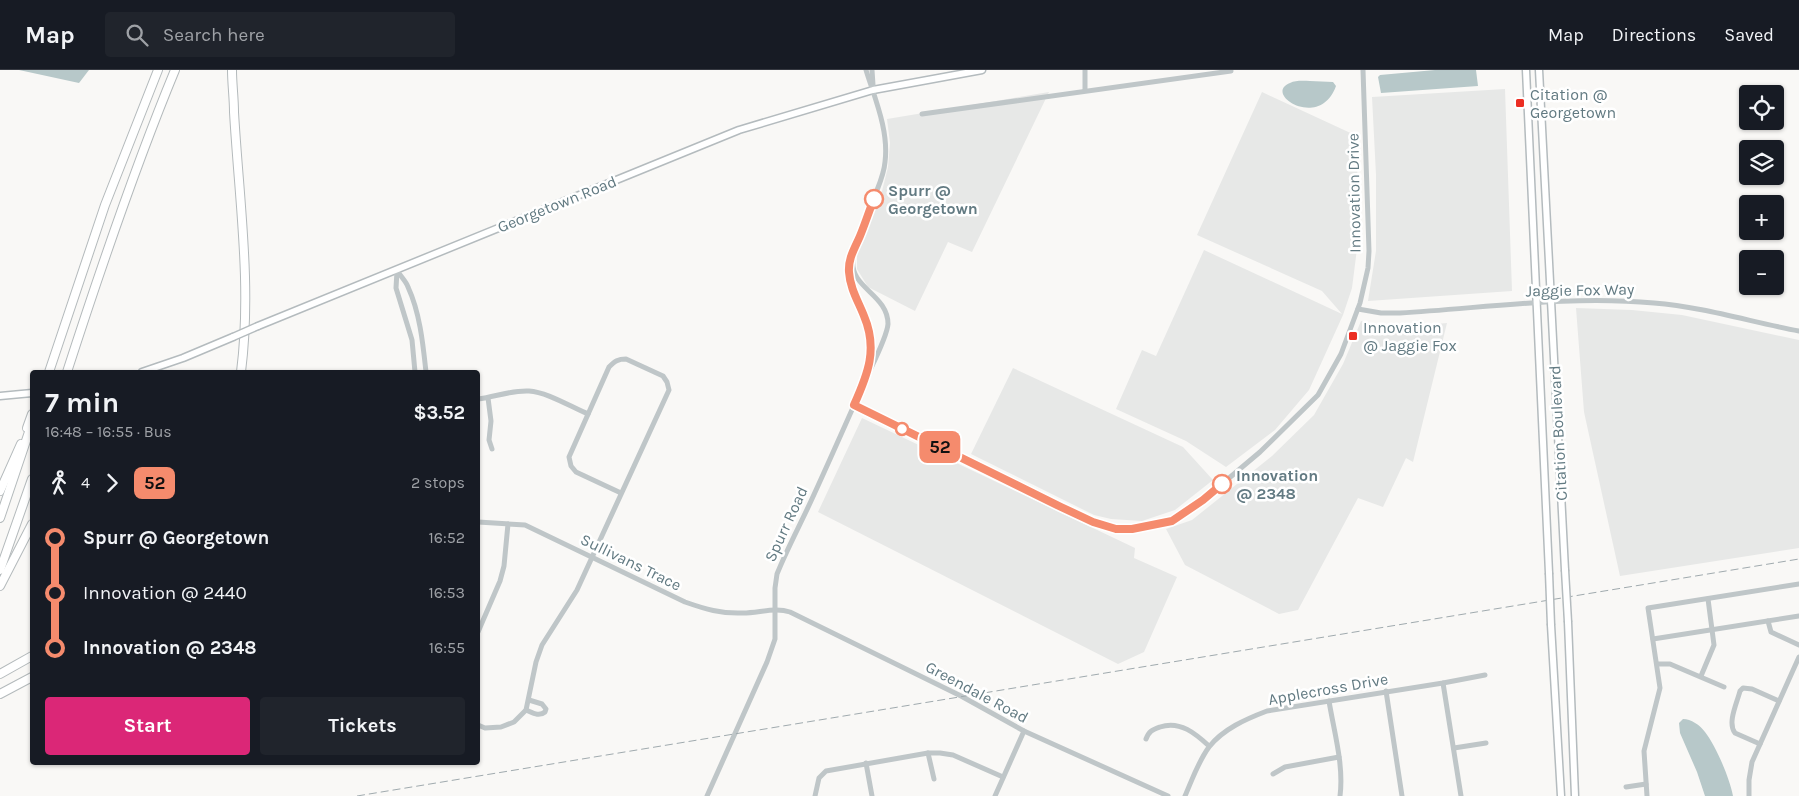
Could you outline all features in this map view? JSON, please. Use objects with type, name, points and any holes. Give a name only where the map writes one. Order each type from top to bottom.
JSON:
[{"type":"highway","points":[[50,370],[105,205],[158,70]]},
{"type":"highway","points":[[68,370],[119,214],[175,70]]},
{"type":"highway","points":[[232,70],[236,155],[245,255],[246,318],[241,370]]},
{"type":"highway","points":[[0,491],[30,419]]},
{"type":"highway","points":[[0,518],[30,429]]},
{"type":"highway","points":[[0,570],[30,485]]},
{"type":"highway","points":[[0,586],[30,528]]},
{"type":"highway","points":[[0,674],[30,657]]},
{"type":"highway","points":[[0,694],[30,678]]},
{"type":"main road","name":"Georgetown Road","points":[[148,370],[183,358],[739,130],[873,90],[982,70]]},
{"type":"main road","name":"Citation Boulevard","points":[[1526,70],[1551,625],[1561,796]]},
{"type":"main road","name":"Citation Boulevard","points":[[1539,70],[1568,622],[1575,796]]},
{"type":"main road","points":[[0,396],[30,393]]},
{"type":"street","name":"Spurr Road","points":[[707,796],[776,638],[777,574],[881,345],[888,324],[881,302],[863,285],[853,263],[885,162],[885,139],[882,120],[866,70]]},
{"type":"street","name":"Spurr Road","points":[[872,70],[873,90]]},
{"type":"street","points":[[1085,70],[1085,90]]},
{"type":"street","name":"Innovation Drive","points":[[854,405],[1093,522],[1116,529],[1141,527],[1172,521],[1203,500],[1260,452],[1318,395],[1341,354],[1358,309],[1367,272],[1369,251],[1363,70]]},
{"type":"street","points":[[922,114],[1231,71]]},
{"type":"street","name":"Spurr Road","points":[[860,237],[851,255],[849,271],[851,286],[865,318],[871,340],[872,352],[866,378]]},
{"type":"street","points":[[397,270],[408,285],[421,335],[426,370]]},
{"type":"street","points":[[397,270],[396,288],[411,337],[415,370]]},
{"type":"street","name":"Jaggie Fox Way","points":[[1358,309],[1381,313],[1400,313],[1552,301],[1600,300],[1655,303],[1799,331]]},
{"type":"street","points":[[411,337],[421,335]]},
{"type":"street","points":[[480,726],[485,728],[501,727],[514,722],[526,710],[530,700],[534,670],[542,645],[550,630],[569,604],[669,390],[663,376],[626,359],[620,359],[609,367],[569,457],[571,466],[576,472],[621,492]]},
{"type":"street","points":[[480,399],[508,393],[531,391],[588,414]]},
{"type":"street","points":[[488,398],[491,421],[489,440],[492,450]]},
{"type":"street","name":"Sullivans Trace","points":[[480,522],[525,525],[685,602],[704,609],[730,614],[776,610]]},
{"type":"street","points":[[480,627],[504,566],[508,524]]},
{"type":"street","points":[[1647,796],[1644,751],[1660,688],[1648,608],[1799,584]]},
{"type":"street","points":[[1701,676],[1714,646],[1708,599]]},
{"type":"street","name":"Greendale Road","points":[[776,610],[790,612],[961,696],[1024,731],[1168,796]]},
{"type":"street","points":[[1653,639],[1799,616]]},
{"type":"street","points":[[1768,621],[1770,632],[1799,645]]},
{"type":"street","points":[[1749,796],[1750,770],[1799,657]]},
{"type":"street","points":[[1657,664],[1670,664],[1724,687]]},
{"type":"street","name":"Applecross Drive","points":[[1185,796],[1209,746],[1229,729],[1258,714],[1386,691],[1443,684],[1485,674]]},
{"type":"street","points":[[1443,684],[1461,796]]},
{"type":"street","points":[[1760,744],[1734,733],[1732,729],[1731,723],[1740,691],[1743,688],[1752,688],[1779,701]]},
{"type":"street","points":[[1386,691],[1402,796]]},
{"type":"street","points":[[526,710],[542,715],[545,712],[546,708],[542,704],[530,700]]},
{"type":"street","points":[[1329,701],[1339,757],[1340,796]]},
{"type":"street","points":[[1146,739],[1152,730],[1164,725],[1175,725],[1195,734],[1209,746]]},
{"type":"street","points":[[995,796],[1024,731]]},
{"type":"street","points":[[1454,748],[1486,743]]},
{"type":"street","points":[[815,796],[819,778],[826,771],[928,753],[953,755],[1003,777]]},
{"type":"street","points":[[928,753],[934,779]]},
{"type":"street","points":[[1273,774],[1285,767],[1339,757]]},
{"type":"street","points":[[866,764],[872,796]]},
{"type":"street","points":[[1626,787],[1646,784]]},
{"type":"shaded area","points":[[19,70],[89,70],[79,83]]},
{"type":"shaded area","points":[[1435,70],[1476,70],[1478,86],[1381,93],[1378,77],[1380,75]]},
{"type":"shaded area","points":[[1310,81],[1333,82],[1336,86],[1328,99],[1318,106],[1307,108],[1296,106],[1288,101],[1283,94],[1283,88],[1290,83]]},
{"type":"shaded area","points":[[1505,89],[1512,291],[1368,301],[1376,251],[1376,175],[1372,97]]},
{"type":"shaded area","points":[[1049,92],[972,252],[948,242],[915,311],[868,287],[857,269],[857,248],[882,191],[888,167],[890,143],[887,119]]},
{"type":"shaded area","points":[[1262,92],[1357,136],[1358,241],[1352,288],[1343,315],[1309,390],[1275,430],[1226,467],[1186,441],[1116,409],[1142,350],[1156,356],[1204,250],[1342,314],[1322,291],[1197,235]]},
{"type":"shaded area","points":[[1576,308],[1632,310],[1682,315],[1799,340],[1799,548],[1620,576],[1584,412]]},
{"type":"shaded area","points":[[1361,321],[1392,328],[1447,323],[1413,462],[1406,458],[1383,507],[1358,498],[1298,610],[1279,614],[1185,565],[1166,529],[1192,520],[1272,456],[1314,415],[1343,364]]},
{"type":"shaded area","points":[[1013,368],[1183,447],[1213,480],[1175,510],[1142,521],[1111,519],[1094,515],[971,454]]},
{"type":"shaded area","points":[[862,418],[1135,548],[1134,558],[1177,577],[1144,652],[1118,664],[818,512]]},
{"type":"shaded area","points":[[1683,719],[1698,725],[1709,738],[1722,763],[1733,796],[1705,796],[1680,733],[1679,723]]},
{"type":"railway","points":[[357,796],[1799,559]]},
{"type":"bus line","name":"52","points":[[874,199],[851,255],[849,271],[851,286],[865,318],[872,352],[866,378],[854,405],[1061,507],[1093,522],[1116,529],[1132,529],[1172,521],[1203,500],[1222,484]]},
{"type":"place","name":"Citation @ Georgetown","points":[[1520,103]]},
{"type":"place","name":"Spurr @ Georgetown","points":[[874,199]]},
{"type":"place","name":"Innovation @ Jaggie Fox","points":[[1353,336]]},
{"type":"place","name":"Innovation @ 2348","points":[[1222,484]]}]
